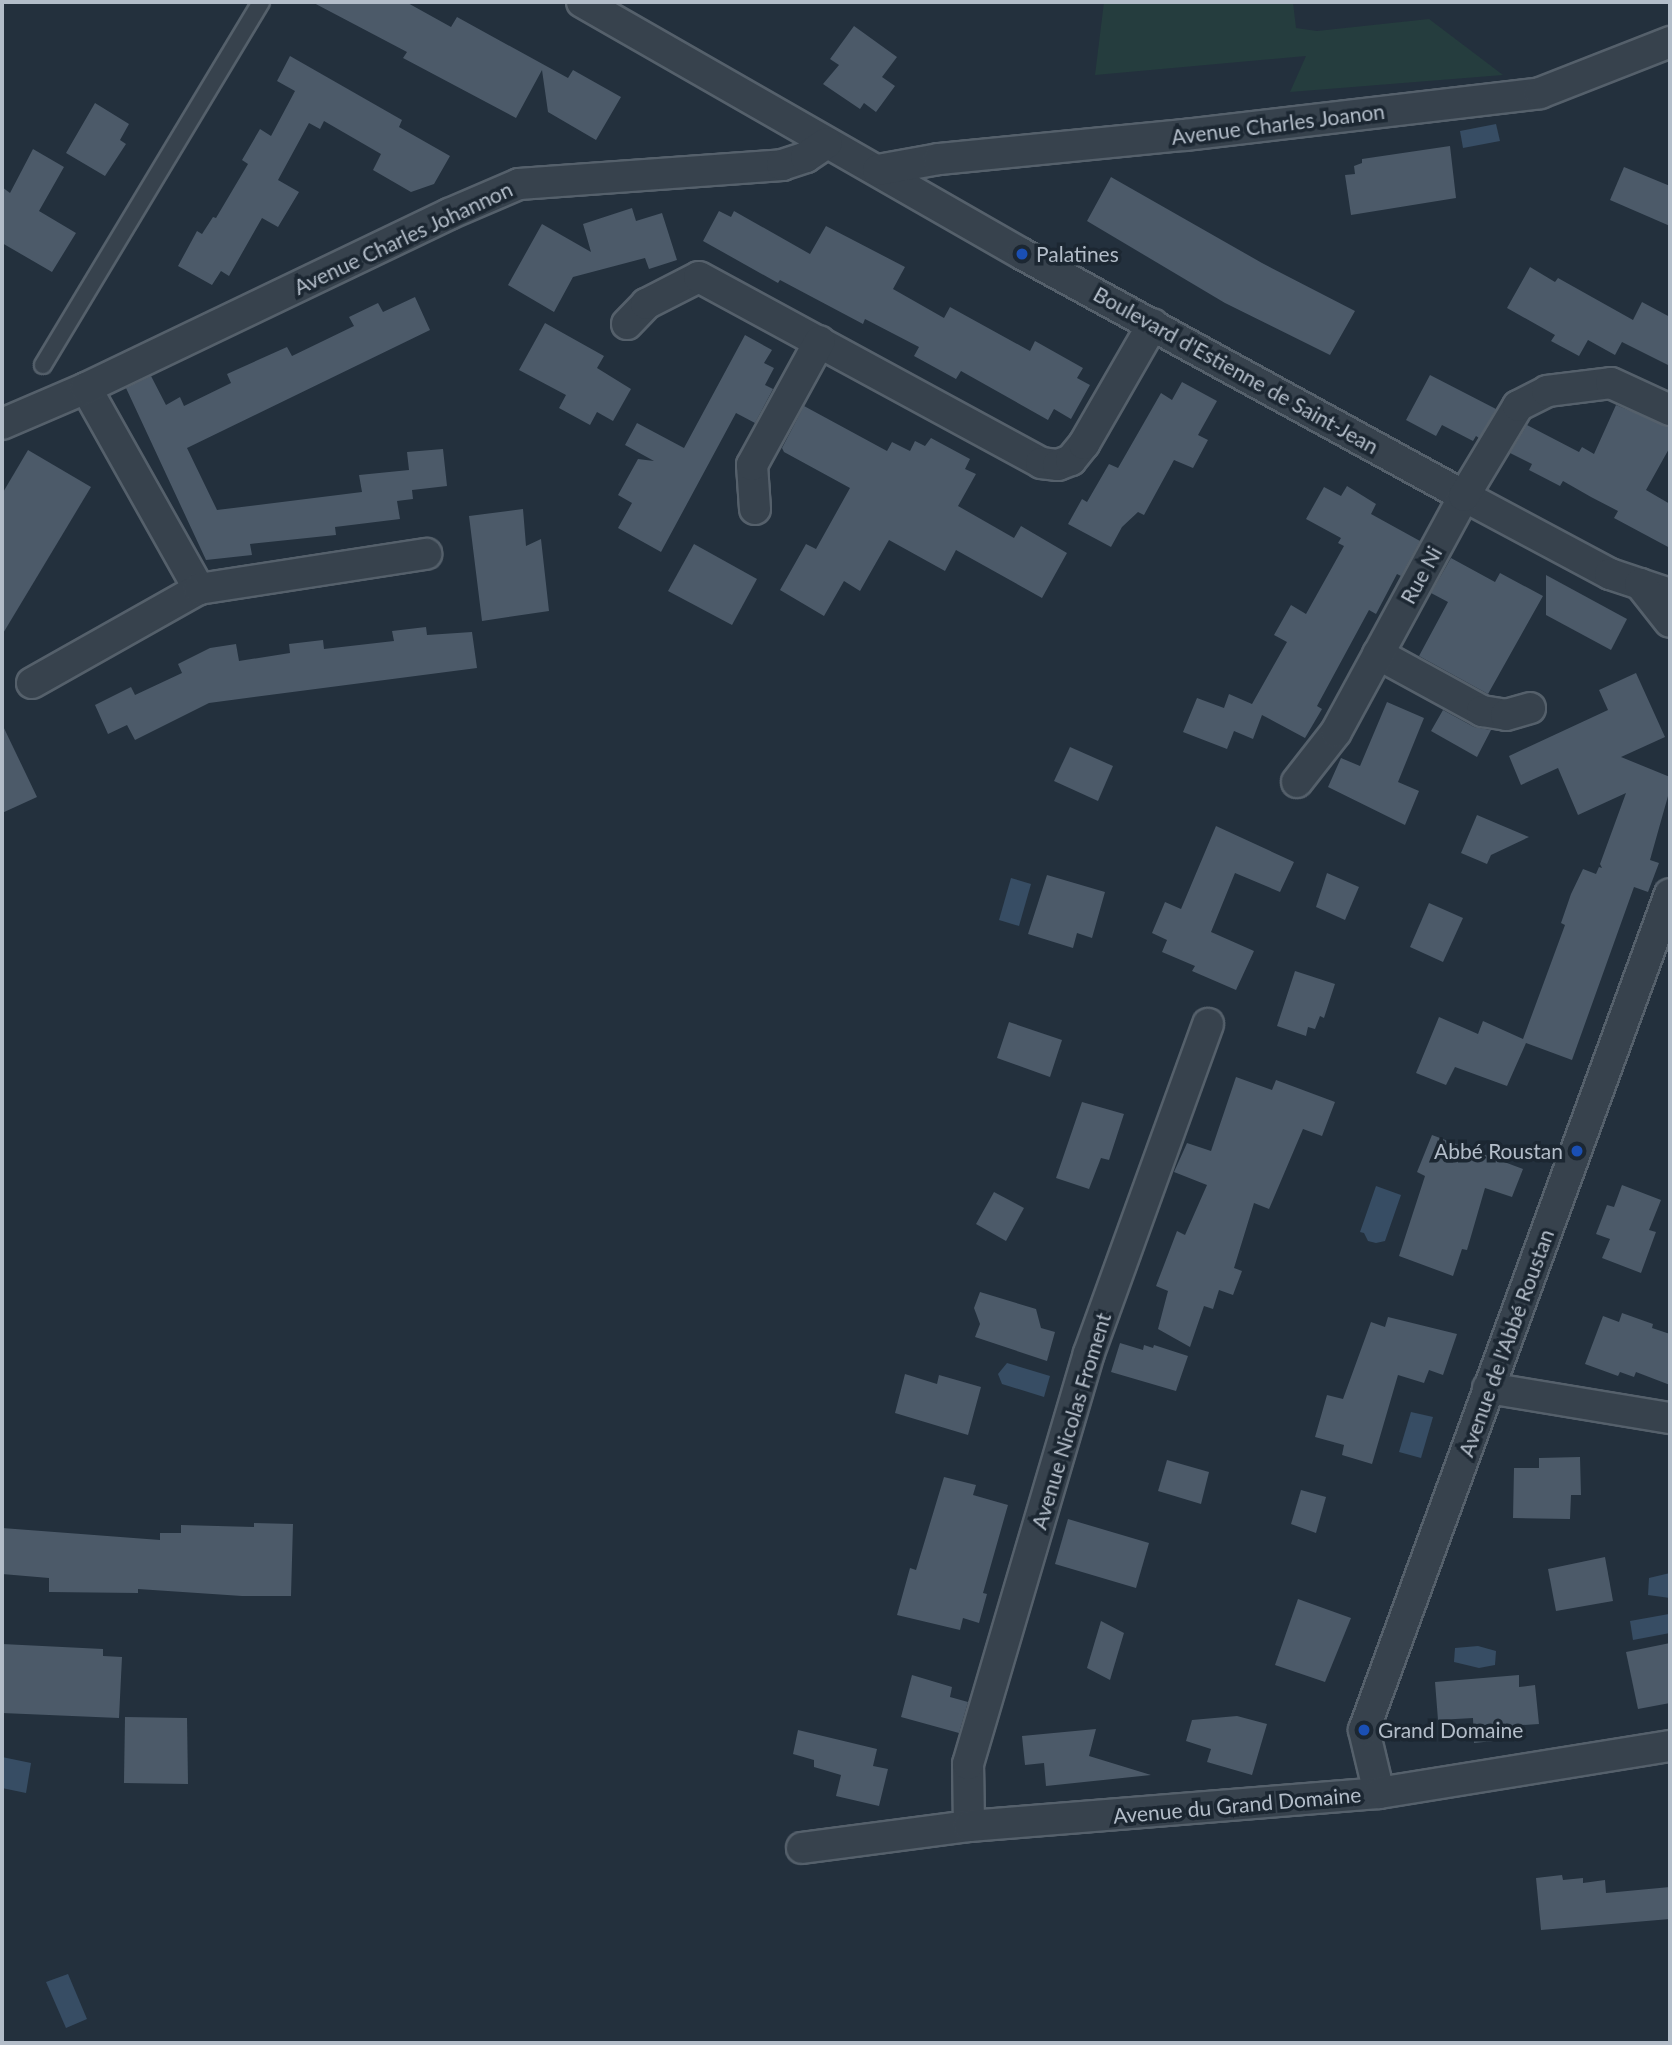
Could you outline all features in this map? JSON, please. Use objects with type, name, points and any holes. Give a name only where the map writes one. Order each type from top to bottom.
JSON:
[{"type":"street","name":"Boulevard d'Estienne de Saint-Jean","points":[[582,2],[827,143],[1464,496],[1610,574],[1670,594]]},
{"type":"street","name":"Avenue Charles Joanon","points":[[878,170],[939,159],[1185,135],[1540,93],[1670,42]]},
{"type":"street","name":"Avenue Charles Johannon","points":[[2,425],[86,388],[449,214],[519,184],[782,165],[806,157],[827,143]]},
{"type":"street","points":[[627,324],[646,303],[699,277],[1041,463],[1058,466],[1071,460],[1084,444],[1153,324]]},
{"type":"street","points":[[755,509],[752,465],[820,341]]},
{"type":"street","name":"Rue Ni","points":[[1297,782],[1336,732],[1464,496],[1518,406],[1546,391],[1611,383],[1670,410]]},
{"type":"street","points":[[86,388],[199,589]]},
{"type":"street","points":[[32,682],[199,589],[426,554]]},
{"type":"street","points":[[1640,584],[1670,622]]},
{"type":"street","points":[[1378,653],[1482,711],[1506,715],[1530,708]]},
{"type":"street","name":"Avenue de l'Abbé Roustan","points":[[1379,1793],[1364,1730],[1488,1388],[1665,928],[1670,894]]},
{"type":"street","name":"Avenue Nicolas Froment","points":[[969,1826],[968,1764],[1089,1353],[1208,1024]]},
{"type":"street","points":[[1488,1388],[1670,1418]]},
{"type":"street","name":"Avenue du Grand Domaine","points":[[802,1848],[969,1826],[1379,1793],[1670,1746]]},
{"type":"lane","points":[[43,365],[261,2]]},
{"type":"green space","points":[[1104,2],[1293,2],[1296,28],[1317,31],[1429,19],[1503,75],[1290,92],[1306,56],[1095,75]]},
{"type":"water","points":[[1496,124],[1500,141],[1463,148],[1460,131]]},
{"type":"water","points":[[1011,878],[1031,884],[1019,926],[999,920]]},
{"type":"water","points":[[1376,1186],[1401,1195],[1385,1241],[1376,1243],[1368,1241],[1364,1233],[1360,1232]]},
{"type":"water","points":[[1007,1363],[1050,1376],[1044,1397],[1002,1384],[998,1374]]},
{"type":"water","points":[[1411,1412],[1433,1417],[1421,1458],[1399,1452]]},
{"type":"water","points":[[1670,1573],[1670,1598],[1648,1595],[1649,1578]]},
{"type":"water","points":[[1669,1614],[1670,1633],[1633,1640],[1630,1621]]},
{"type":"water","points":[[1478,1646],[1496,1651],[1495,1665],[1479,1668],[1454,1662],[1455,1648]]},
{"type":"water","points":[[2,1757],[31,1763],[26,1793],[2,1788]]},
{"type":"water","points":[[68,1974],[87,2019],[66,2028],[46,1982]]},
{"type":"building","points":[[312,2],[406,2],[451,27],[457,17],[568,78],[573,70],[621,97],[596,140],[548,112],[542,70],[516,118],[403,58],[407,52]]},
{"type":"building","points":[[854,26],[897,57],[882,77],[895,86],[876,112],[864,103],[860,109],[823,84],[839,65],[830,59]]},
{"type":"building","points":[[290,56],[402,120],[399,127],[450,156],[434,184],[411,192],[373,170],[381,154],[324,121],[320,129],[309,123],[278,180],[299,192],[278,227],[262,218],[229,276],[221,271],[212,285],[178,266],[197,231],[202,234],[213,217],[216,218],[248,164],[242,160],[260,129],[271,136],[295,91],[277,81]]},
{"type":"building","points":[[95,103],[129,124],[120,140],[126,144],[105,176],[66,153]]},
{"type":"building","points":[[1450,146],[1456,198],[1351,215],[1345,175],[1355,174],[1354,166],[1362,163],[1362,159]]},
{"type":"building","points":[[33,149],[64,167],[39,211],[76,233],[52,272],[2,243],[2,187],[10,193]]},
{"type":"building","points":[[1624,167],[1670,186],[1670,226],[1610,200]]},
{"type":"building","points":[[1111,177],[1262,263],[1355,311],[1330,355],[1225,303],[1087,221]]},
{"type":"building","points":[[632,208],[636,221],[662,213],[677,260],[649,269],[645,258],[573,277],[554,312],[508,285],[542,224],[591,252],[583,224]]},
{"type":"building","points":[[719,211],[731,217],[734,211],[810,254],[826,226],[905,267],[893,289],[944,318],[950,307],[1030,351],[1035,341],[1083,368],[1077,378],[1090,385],[1071,419],[1054,409],[1048,420],[961,371],[956,379],[914,356],[919,347],[865,319],[863,324],[780,280],[778,283],[703,241]]},
{"type":"building","points":[[1530,267],[1555,282],[1558,278],[1633,320],[1642,302],[1670,317],[1670,366],[1622,342],[1615,355],[1588,340],[1579,356],[1551,341],[1555,335],[1507,308]]},
{"type":"building","points":[[415,297],[430,330],[187,448],[217,510],[362,492],[359,475],[409,470],[407,452],[443,449],[447,486],[412,490],[413,499],[397,501],[400,519],[335,527],[336,535],[250,544],[252,555],[206,560],[126,388],[151,376],[166,405],[180,397],[184,406],[231,383],[227,374],[287,347],[292,356],[354,326],[349,317],[378,303],[383,312]]},
{"type":"building","points":[[545,323],[604,356],[597,368],[631,389],[613,421],[597,412],[590,425],[559,408],[566,395],[519,370]]},
{"type":"building","points":[[745,335],[772,350],[764,363],[774,368],[765,385],[773,389],[755,423],[736,413],[661,552],[618,528],[632,503],[618,495],[638,459],[654,461],[625,445],[637,423],[684,448]]},
{"type":"building","points":[[1430,375],[1496,409],[1479,438],[1476,436],[1473,441],[1442,425],[1436,436],[1406,420]]},
{"type":"building","points":[[1182,382],[1217,401],[1198,435],[1208,440],[1193,468],[1174,460],[1144,515],[1138,512],[1122,527],[1111,547],[1068,524],[1082,499],[1087,502],[1109,464],[1118,468],[1161,393],[1172,400]]},
{"type":"building","points":[[1616,405],[1670,427],[1670,447],[1646,490],[1670,504],[1670,548],[1614,518],[1618,511],[1563,481],[1560,486],[1529,470],[1532,464],[1510,453],[1527,425],[1579,452],[1582,447],[1594,454]]},
{"type":"building","points":[[804,406],[887,451],[892,442],[910,451],[915,441],[925,446],[931,438],[970,459],[965,469],[976,474],[958,506],[1014,538],[1021,526],[1067,553],[1042,598],[956,550],[945,571],[889,540],[860,591],[844,581],[824,616],[780,590],[806,544],[816,549],[850,488],[784,452],[782,448]]},
{"type":"building","points":[[28,450],[91,487],[2,635],[2,494]]},
{"type":"building","points":[[1347,486],[1376,504],[1371,514],[1420,541],[1401,576],[1397,574],[1376,614],[1369,610],[1317,706],[1322,709],[1305,738],[1262,715],[1253,739],[1234,731],[1227,749],[1183,732],[1197,698],[1224,708],[1229,694],[1252,704],[1287,642],[1274,635],[1291,605],[1306,614],[1344,546],[1338,543],[1341,538],[1306,519],[1324,487],[1341,496]]},
{"type":"building","points":[[523,509],[526,546],[541,539],[549,611],[482,621],[469,516]]},
{"type":"building","points":[[694,544],[757,579],[732,625],[668,591]]},
{"type":"building","points":[[1451,558],[1495,582],[1500,573],[1543,596],[1488,694],[1419,656],[1448,602],[1431,593]]},
{"type":"building","points":[[1546,575],[1627,619],[1611,650],[1546,615]]},
{"type":"building","points":[[426,627],[427,635],[472,632],[477,668],[209,703],[135,740],[127,725],[108,734],[95,705],[131,687],[135,695],[182,673],[178,664],[210,648],[236,644],[239,661],[290,653],[289,644],[323,640],[324,649],[394,641],[392,631]]},
{"type":"building","points":[[1636,673],[1665,737],[1621,757],[1670,777],[1670,789],[1650,860],[1659,863],[1648,892],[1634,887],[1572,1060],[1526,1043],[1507,1086],[1455,1067],[1446,1085],[1416,1073],[1439,1017],[1478,1034],[1483,1021],[1523,1039],[1565,925],[1561,923],[1571,894],[1583,869],[1596,874],[1599,867],[1602,868],[1600,864],[1626,793],[1578,815],[1558,768],[1521,785],[1509,756],[1608,710],[1599,690]]},
{"type":"building","points":[[1387,702],[1424,718],[1398,782],[1419,791],[1405,825],[1328,787],[1341,758],[1360,766]]},
{"type":"building","points":[[1443,710],[1474,727],[1491,730],[1477,757],[1431,731]]},
{"type":"building","points":[[2,724],[37,797],[2,813]]},
{"type":"building","points":[[1070,747],[1113,766],[1098,801],[1054,781]]},
{"type":"building","points":[[1477,815],[1529,837],[1491,855],[1487,864],[1461,853]]},
{"type":"building","points":[[1216,826],[1294,862],[1280,892],[1235,873],[1211,932],[1254,951],[1236,990],[1192,971],[1195,966],[1162,952],[1167,940],[1152,933],[1165,902],[1181,909]]},
{"type":"building","points":[[1327,873],[1359,887],[1345,920],[1316,907]]},
{"type":"building","points":[[1047,875],[1105,892],[1092,938],[1077,933],[1073,948],[1028,934]]},
{"type":"building","points":[[1429,903],[1463,918],[1443,962],[1410,947]]},
{"type":"building","points":[[1295,971],[1335,984],[1324,1018],[1320,1016],[1315,1029],[1308,1027],[1306,1036],[1277,1026]]},
{"type":"building","points":[[1009,1022],[1062,1040],[1050,1077],[997,1058]]},
{"type":"building","points":[[1236,1077],[1272,1090],[1276,1080],[1335,1102],[1322,1136],[1303,1129],[1269,1209],[1254,1203],[1234,1268],[1242,1271],[1233,1295],[1219,1290],[1213,1309],[1204,1306],[1190,1347],[1158,1329],[1168,1291],[1156,1286],[1177,1231],[1185,1235],[1207,1185],[1174,1172],[1187,1143],[1211,1151]]},
{"type":"building","points":[[1082,1102],[1124,1114],[1109,1160],[1101,1158],[1089,1189],[1056,1178]]},
{"type":"building","points":[[1432,1135],[1523,1169],[1512,1197],[1485,1188],[1467,1250],[1462,1249],[1453,1276],[1399,1256],[1425,1176],[1417,1172]]},
{"type":"building","points":[[1622,1185],[1661,1200],[1649,1230],[1656,1232],[1641,1273],[1602,1258],[1610,1239],[1596,1234],[1607,1205],[1614,1207]]},
{"type":"building","points":[[994,1192],[1024,1208],[1006,1241],[976,1224]]},
{"type":"building","points":[[980,1292],[1036,1309],[1041,1328],[1055,1332],[1047,1361],[975,1337],[980,1324],[974,1308]]},
{"type":"building","points":[[1622,1313],[1653,1324],[1652,1328],[1670,1334],[1670,1385],[1636,1372],[1634,1377],[1620,1372],[1618,1376],[1585,1364],[1603,1316],[1619,1322]]},
{"type":"building","points":[[1388,1317],[1457,1334],[1443,1375],[1429,1370],[1424,1383],[1398,1375],[1372,1464],[1342,1455],[1344,1445],[1315,1437],[1327,1395],[1343,1399],[1371,1322],[1385,1327]]},
{"type":"building","points":[[1120,1343],[1143,1350],[1144,1345],[1153,1348],[1154,1345],[1188,1356],[1176,1391],[1111,1372]]},
{"type":"building","points":[[905,1374],[937,1384],[939,1375],[981,1387],[968,1435],[895,1413]]},
{"type":"building","points":[[1580,1457],[1581,1495],[1571,1495],[1570,1519],[1513,1518],[1514,1468],[1539,1468],[1539,1458]]},
{"type":"building","points":[[1167,1460],[1209,1472],[1201,1504],[1158,1491]]},
{"type":"building","points":[[944,1477],[976,1485],[973,1495],[1008,1505],[983,1593],[987,1594],[979,1623],[963,1618],[960,1630],[897,1615],[910,1568],[916,1570]]},
{"type":"building","points":[[1301,1490],[1326,1497],[1316,1533],[1291,1524]]},
{"type":"building","points":[[1068,1519],[1149,1543],[1136,1588],[1055,1564]]},
{"type":"building","points":[[254,1523],[293,1524],[291,1596],[242,1596],[138,1589],[138,1593],[49,1592],[49,1578],[2,1574],[2,1528],[160,1540],[160,1533],[181,1533],[181,1525],[254,1527]]},
{"type":"building","points":[[1605,1557],[1613,1601],[1556,1611],[1548,1569]]},
{"type":"building","points":[[1298,1599],[1351,1618],[1325,1682],[1275,1665]]},
{"type":"building","points":[[1101,1621],[1124,1633],[1110,1680],[1087,1668]]},
{"type":"building","points":[[1670,1643],[1670,1703],[1638,1709],[1626,1652]]},
{"type":"building","points":[[2,1644],[103,1649],[103,1656],[122,1657],[119,1718],[2,1713]]},
{"type":"building","points":[[912,1675],[952,1687],[950,1697],[968,1702],[959,1733],[901,1717]]},
{"type":"building","points":[[1519,1675],[1519,1687],[1535,1685],[1539,1724],[1522,1725],[1523,1738],[1474,1743],[1473,1718],[1438,1720],[1435,1682]]},
{"type":"building","points":[[1237,1716],[1267,1724],[1252,1775],[1207,1762],[1211,1749],[1186,1741],[1192,1720]]},
{"type":"building","points":[[125,1717],[187,1718],[188,1784],[124,1783]]},
{"type":"building","points":[[1096,1729],[1089,1756],[1151,1775],[1046,1786],[1044,1763],[1025,1765],[1022,1736]]},
{"type":"building","points":[[798,1730],[877,1749],[873,1766],[888,1769],[879,1806],[836,1796],[841,1775],[814,1767],[814,1760],[793,1754]]},
{"type":"building","points":[[1562,1875],[1563,1880],[1583,1878],[1583,1883],[1605,1880],[1606,1893],[1670,1887],[1670,1919],[1541,1930],[1536,1878]]},
{"type":"place","name":"Palatines","points":[[1022,254]]},
{"type":"place","name":"Abbé Roustan","points":[[1577,1151]]},
{"type":"place","name":"Grand Domaine","points":[[1364,1730]]}]
